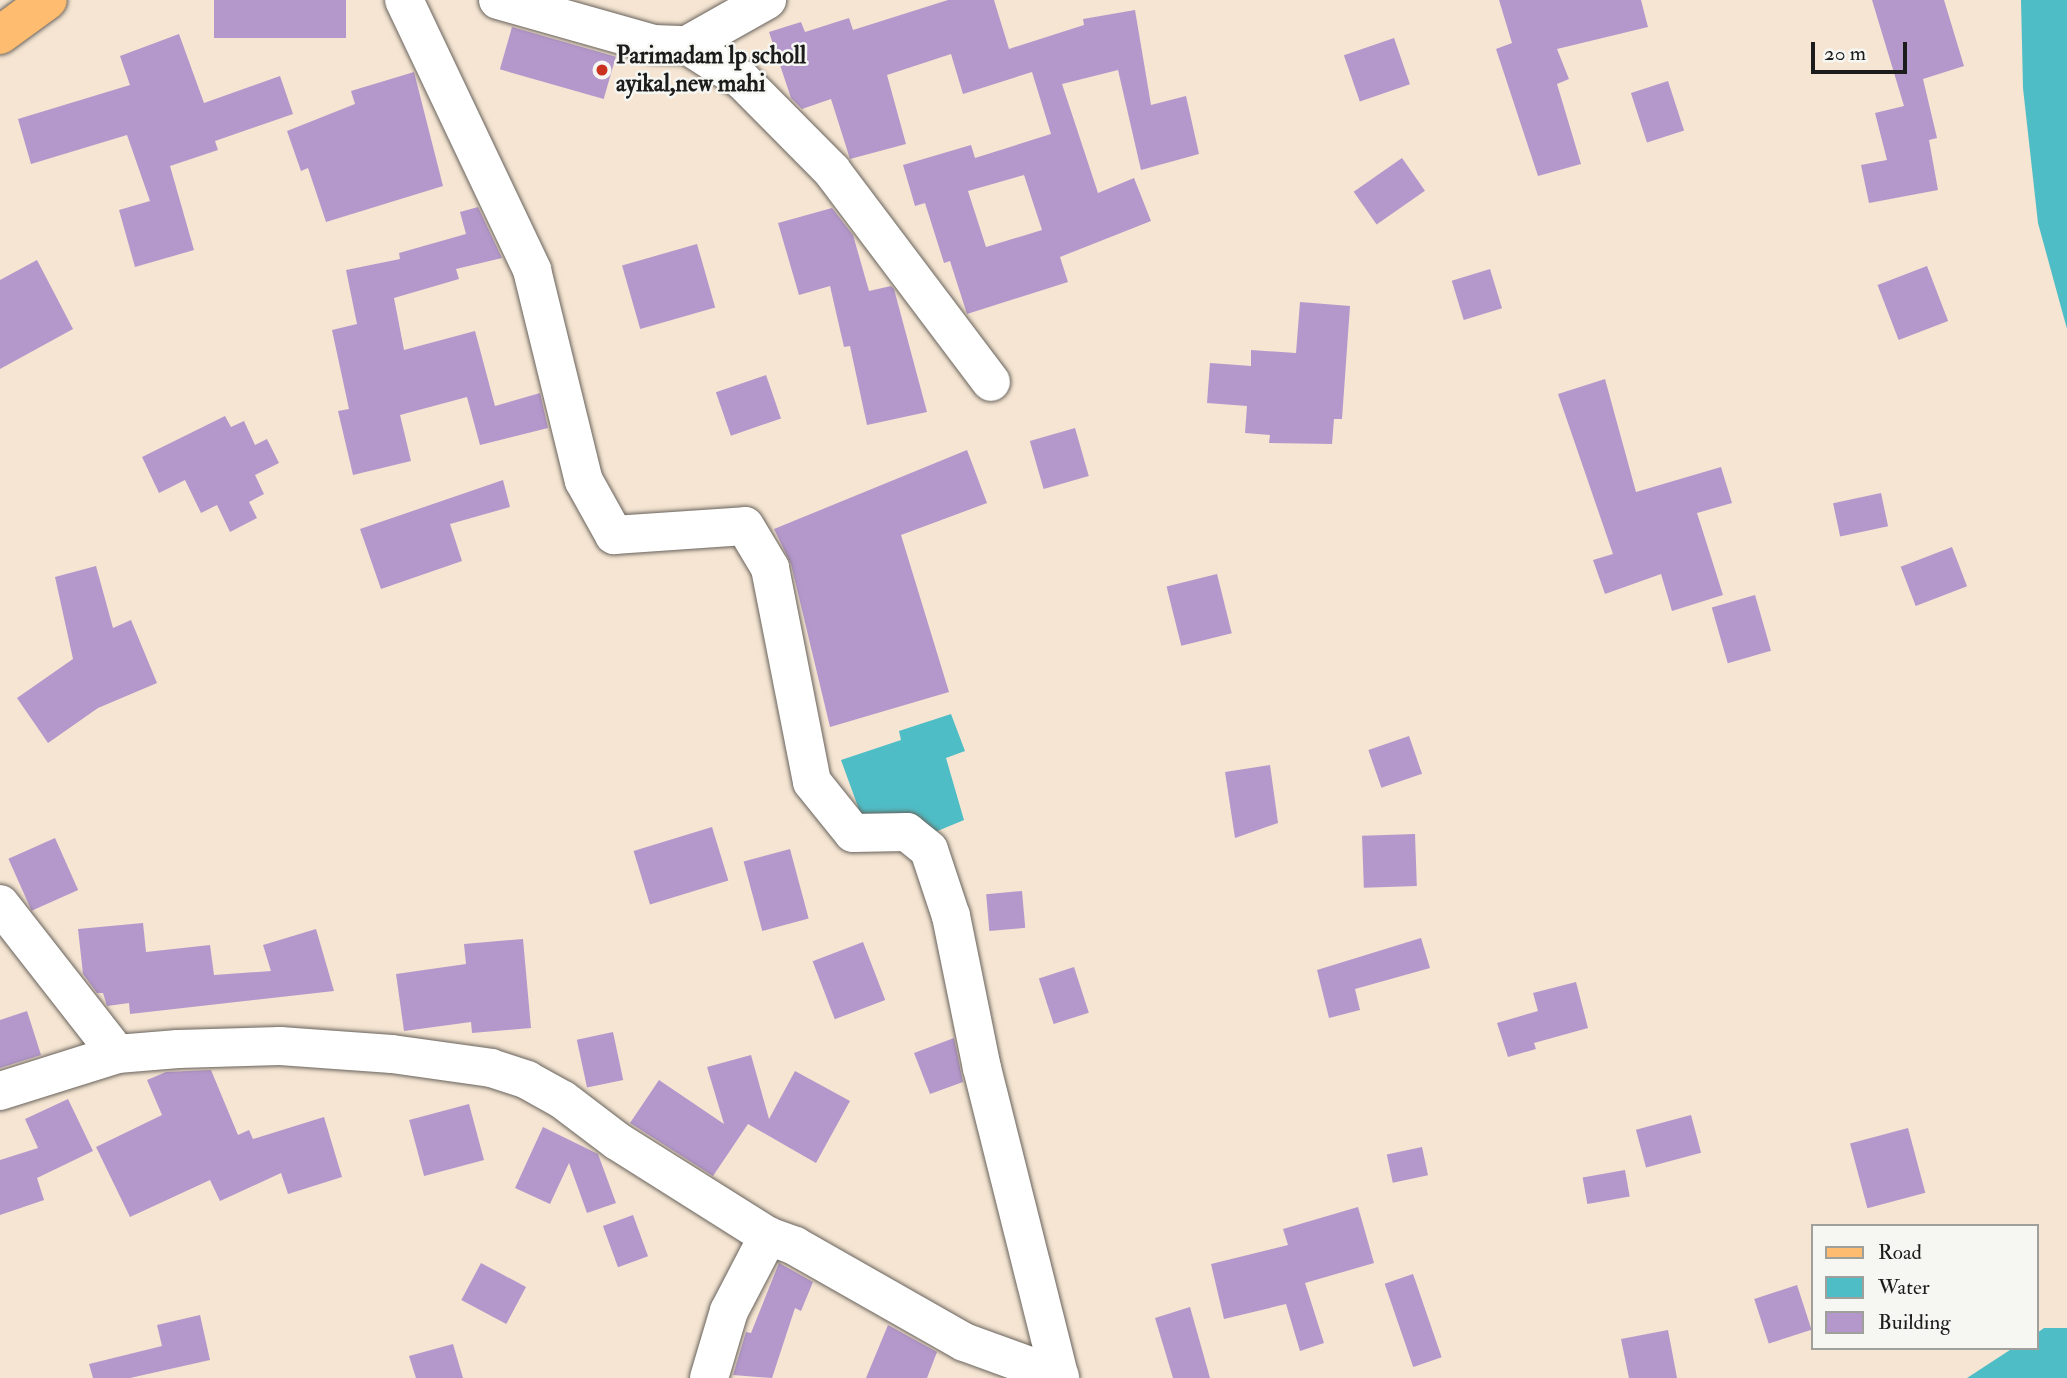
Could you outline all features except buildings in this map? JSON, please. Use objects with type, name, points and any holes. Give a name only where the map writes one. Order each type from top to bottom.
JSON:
[{"type":"main road","points":[[2,29],[48,0]]},
{"type":"street","points":[[404,0],[532,270],[584,481],[614,535],[745,526],[770,568],[812,782],[853,833],[907,832],[929,850],[951,916],[982,1068],[1060,1377]]},
{"type":"street","points":[[498,0],[653,44],[687,45],[742,80],[832,171],[991,382]]},
{"type":"street","points":[[687,45],[767,0]]},
{"type":"street","points":[[0,904],[117,1054]]},
{"type":"street","points":[[0,1091],[117,1054],[280,1046],[392,1054],[491,1068],[527,1080],[563,1100],[617,1141],[768,1236],[795,1246],[964,1342],[1060,1377]]},
{"type":"street","points":[[709,1378],[729,1311],[768,1236]]},
{"type":"water","points":[[2021,0],[2067,0],[2067,329],[2038,223],[2023,88]]},
{"type":"water","points":[[951,714],[965,751],[946,758],[964,820],[923,837],[916,814],[865,826],[841,760],[901,740],[899,731]]},
{"type":"water","points":[[2044,1328],[2067,1328],[2067,1378],[1967,1378],[2010,1350],[2039,1350],[2039,1332]]},
{"type":"place","name":"Parimadam lp scholl ayikal,new mahi","points":[[602,70]]}]
